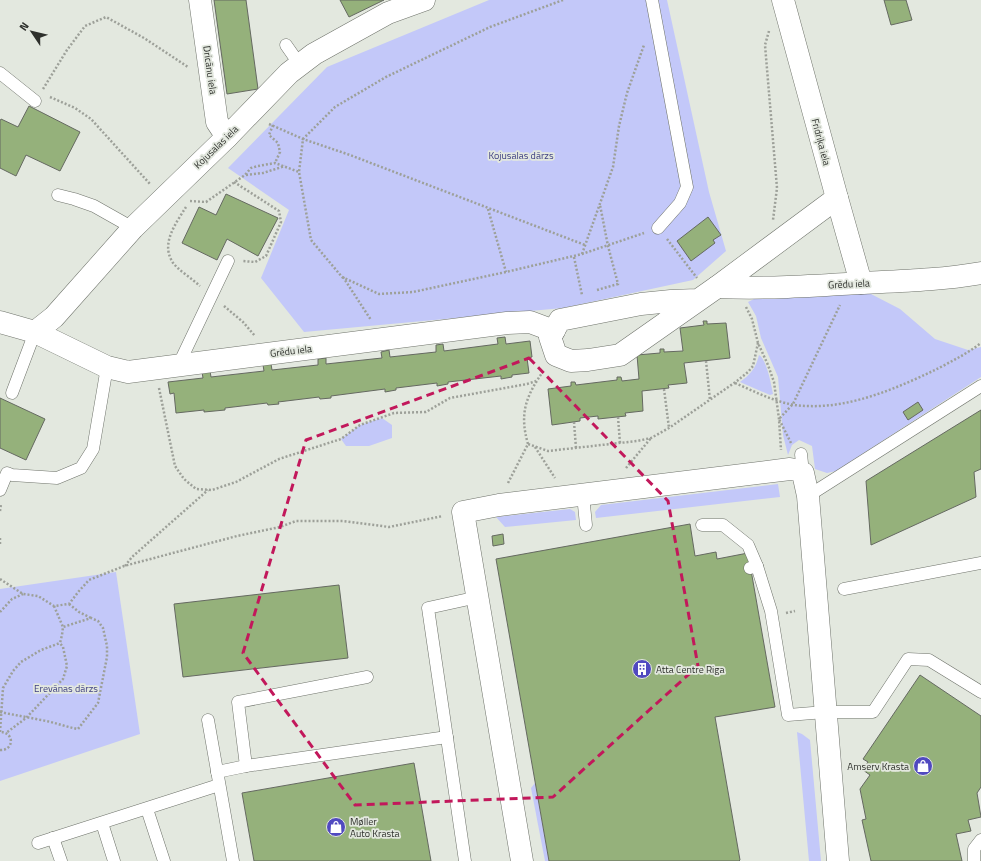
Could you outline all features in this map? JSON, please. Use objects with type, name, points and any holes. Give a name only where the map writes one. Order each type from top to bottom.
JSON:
[{"type":"street","name":"Dricānu iela","points":[[200,0],[217,122],[226,137]]},
{"type":"street","name":"Kojusalas iela","points":[[35,332],[54,317],[133,228],[162,198],[226,137],[289,73],[314,54],[388,13],[424,0]]},
{"type":"street","name":"Fridriķa iela","points":[[783,0],[837,198],[856,284]]},
{"type":"street","points":[[554,331],[550,337],[556,355],[571,361],[620,355],[714,292],[770,247],[837,198]]},
{"type":"street","name":"Grēdu iela","points":[[0,322],[35,332],[107,367],[128,372],[507,323],[530,322],[554,331],[560,320],[583,305],[641,304],[671,301],[714,292],[918,281],[981,273]]},
{"type":"street","points":[[522,861],[464,512],[499,505],[607,492],[795,466],[808,496],[838,861]]},
{"type":"lane","points":[[652,0],[687,187],[680,204],[658,228]]},
{"type":"lane","points":[[286,45],[300,65]]},
{"type":"lane","points":[[0,72],[38,97]]},
{"type":"lane","points":[[58,195],[94,206],[133,228]]},
{"type":"lane","points":[[178,366],[228,261]]},
{"type":"lane","points":[[12,393],[35,332]]},
{"type":"lane","points":[[0,490],[7,473],[12,475],[57,478],[81,468],[93,449],[107,367]]},
{"type":"lane","points":[[808,496],[981,386]]},
{"type":"lane","points":[[573,496],[586,525]]},
{"type":"lane","points":[[702,525],[723,525],[748,545],[754,567],[771,611],[788,715],[825,712],[873,712],[908,659],[929,660],[981,692]]},
{"type":"lane","points":[[844,588],[981,563]]},
{"type":"lane","points":[[465,861],[428,608],[478,597]]},
{"type":"lane","points":[[246,766],[238,702],[367,677]]},
{"type":"lane","points":[[208,720],[232,861]]},
{"type":"lane","points":[[217,772],[246,766],[447,737]]},
{"type":"lane","points":[[38,844],[219,785]]},
{"type":"lane","points":[[147,808],[164,861]]},
{"type":"lane","points":[[102,823],[114,861]]},
{"type":"lane","points":[[53,838],[61,861]]},
{"type":"lane","points":[[974,861],[974,849],[981,840]]},
{"type":"path","points":[[384,339],[342,277],[311,240],[299,172],[303,139],[335,107],[386,77],[490,27],[563,0]]},
{"type":"path","points":[[162,198],[91,119],[75,108],[38,97],[67,50],[86,26],[106,17],[144,38],[211,83]]},
{"type":"path","points":[[770,247],[777,188],[765,45],[771,25]]},
{"type":"path","points":[[582,254],[613,167],[619,126],[627,93],[645,42]]},
{"type":"path","points":[[249,114],[303,139],[350,155],[585,245]]},
{"type":"path","points":[[273,125],[269,135],[278,143],[280,152],[275,162]]},
{"type":"path","points":[[190,201],[206,202],[245,175],[251,168],[275,162],[299,172]]},
{"type":"path","points":[[245,175],[263,173],[285,166]]},
{"type":"path","points":[[228,261],[255,262],[266,256],[282,222],[279,211],[234,182]]},
{"type":"path","points":[[178,183],[190,201]]},
{"type":"path","points":[[190,201],[168,239],[168,250],[172,262],[243,322],[256,337],[260,355]]},
{"type":"path","points":[[596,290],[618,284],[608,246],[600,205]]},
{"type":"path","points":[[488,208],[506,272]]},
{"type":"path","points":[[342,277],[379,294],[413,292],[582,254],[658,228],[714,292],[752,318],[758,343],[774,382],[779,418],[795,466]]},
{"type":"path","points":[[574,256],[583,305]]},
{"type":"path","points":[[779,418],[792,404],[856,284]]},
{"type":"path","points":[[583,305],[589,292]]},
{"type":"path","points":[[528,444],[548,451],[651,438],[669,428],[735,383],[748,372],[753,366],[758,343]]},
{"type":"path","points":[[735,383],[776,401],[792,404],[807,406],[848,403],[909,383],[969,352],[981,343]]},
{"type":"path","points":[[706,361],[710,400]]},
{"type":"path","points":[[155,369],[175,466],[184,479],[196,489],[212,490],[230,484],[279,460],[341,439],[360,425],[394,414],[426,412],[450,398],[536,381],[527,398],[524,408],[524,427],[528,444],[513,475],[502,493],[499,505]]},
{"type":"path","points":[[664,389],[669,428]]},
{"type":"path","points":[[618,417],[620,443]]},
{"type":"path","points":[[779,418],[791,442],[795,466]]},
{"type":"path","points":[[574,422],[576,448]]},
{"type":"path","points":[[607,492],[651,438]]},
{"type":"path","points":[[534,446],[561,486],[573,496]]},
{"type":"path","points":[[124,566],[132,557],[208,489]]},
{"type":"path","points":[[54,606],[70,604],[89,580],[124,566],[237,536],[280,527],[296,521],[343,521],[389,527],[464,512]]},
{"type":"path","points":[[0,538],[0,545]]},
{"type":"path","points":[[0,579],[23,594],[38,596],[54,606],[63,627],[60,643],[63,647],[67,666],[63,679],[26,718],[6,733]]},
{"type":"path","points":[[0,612],[12,599],[23,594]]},
{"type":"path","points":[[0,712],[12,713],[26,718],[42,720],[78,729],[98,703],[107,658],[107,646],[103,628],[98,621],[79,612],[70,604]]},
{"type":"path","points":[[63,627],[91,618]]},
{"type":"path","points":[[0,750],[8,748],[11,743],[10,737],[6,733],[0,732],[0,712],[3,688],[13,671],[21,662],[41,650],[60,643]]},
{"type":"highlighted area","points":[[529,358],[668,501],[698,666],[553,797],[355,805],[243,653],[306,440]]},
{"type":"green space","name":"Kojusalas dārzs","points":[[489,0],[667,0],[709,192],[726,251],[693,280],[563,308],[304,332],[261,278],[289,210],[228,168],[327,67]]},
{"type":"green space","points":[[871,294],[900,309],[935,339],[968,350],[981,347],[981,377],[836,471],[827,473],[815,469],[812,446],[799,440],[792,445],[788,455],[783,435],[778,377],[761,338],[756,316],[748,302],[754,299]]},
{"type":"green space","points":[[759,355],[764,362],[768,373],[773,394],[770,395],[740,382],[752,371]]},
{"type":"green space","points":[[382,418],[392,425],[392,438],[369,446],[346,446],[341,439],[360,425]]},
{"type":"green space","points":[[778,484],[780,497],[596,518],[595,512],[601,505]]},
{"type":"green space","points":[[570,509],[575,512],[576,520],[505,527],[496,517]]},
{"type":"green space","name":"Erevānas dārzs","points":[[116,572],[140,734],[0,781],[0,589]]},
{"type":"green space","points":[[797,732],[810,740],[821,861],[809,861]]},
{"type":"green space","points":[[535,783],[549,861],[545,861],[531,788]]},
{"type":"building","points":[[214,0],[246,0],[258,89],[227,94]]},
{"type":"building","points":[[340,0],[384,0],[349,17]]},
{"type":"building","points":[[884,0],[906,0],[912,20],[891,25]]},
{"type":"building","points":[[29,106],[80,132],[60,171],[26,155],[16,176],[0,168],[0,121],[1,119],[18,127]]},
{"type":"building","points":[[226,194],[278,218],[258,256],[227,239],[217,260],[182,243],[199,207],[216,215]]},
{"type":"building","points":[[708,217],[721,235],[713,240],[715,243],[691,261],[677,241]]},
{"type":"building","points":[[703,321],[707,321],[707,324],[726,323],[730,358],[684,363],[687,383],[668,385],[669,388],[642,391],[643,411],[625,413],[626,416],[598,419],[598,416],[580,418],[580,421],[552,425],[548,389],[571,386],[571,382],[575,382],[576,385],[617,380],[617,377],[621,377],[622,381],[639,379],[637,355],[660,353],[660,349],[664,349],[664,352],[683,351],[680,328],[704,325]]},
{"type":"building","points":[[505,337],[506,344],[530,341],[532,357],[527,358],[529,373],[512,375],[512,377],[501,379],[501,376],[448,382],[448,384],[437,386],[437,383],[396,388],[396,390],[385,392],[385,389],[331,396],[331,398],[320,399],[319,397],[278,402],[279,404],[268,405],[267,403],[225,408],[225,410],[204,412],[204,410],[176,413],[174,393],[170,394],[168,382],[203,378],[202,372],[210,371],[211,377],[264,371],[263,365],[271,364],[272,370],[318,365],[318,359],[326,358],[326,364],[382,358],[381,352],[389,350],[390,357],[436,352],[436,345],[443,344],[444,351],[498,344],[497,338]]},
{"type":"building","points":[[0,398],[45,419],[26,460],[0,448]]},
{"type":"building","points":[[918,402],[923,410],[908,420],[903,412]]},
{"type":"building","points":[[981,410],[981,469],[974,472],[976,497],[871,545],[866,481]]},
{"type":"building","name":"Atta Centre Riga","points":[[690,524],[695,556],[716,552],[717,559],[748,553],[775,707],[715,717],[740,860],[549,861],[496,559]]},
{"type":"building","points":[[503,534],[504,544],[493,546],[492,536]]},
{"type":"building","points":[[339,585],[348,658],[183,677],[174,604]]},
{"type":"building","name":"Amserv Krasta","points":[[920,675],[981,716],[981,787],[977,793],[981,817],[968,820],[971,831],[956,834],[962,861],[871,861],[862,820],[866,819],[860,789],[870,775],[863,770],[868,762],[863,759]]},
{"type":"building","name":"Møller Auto Krasta","points":[[414,763],[431,861],[254,861],[242,793]]},
{"type":"place","name":"Atta Centre Riga","points":[[642,669]]},
{"type":"place","name":"Amserv Krasta","points":[[923,766]]},
{"type":"place","name":"Møller Auto Krasta","points":[[336,827]]}]
